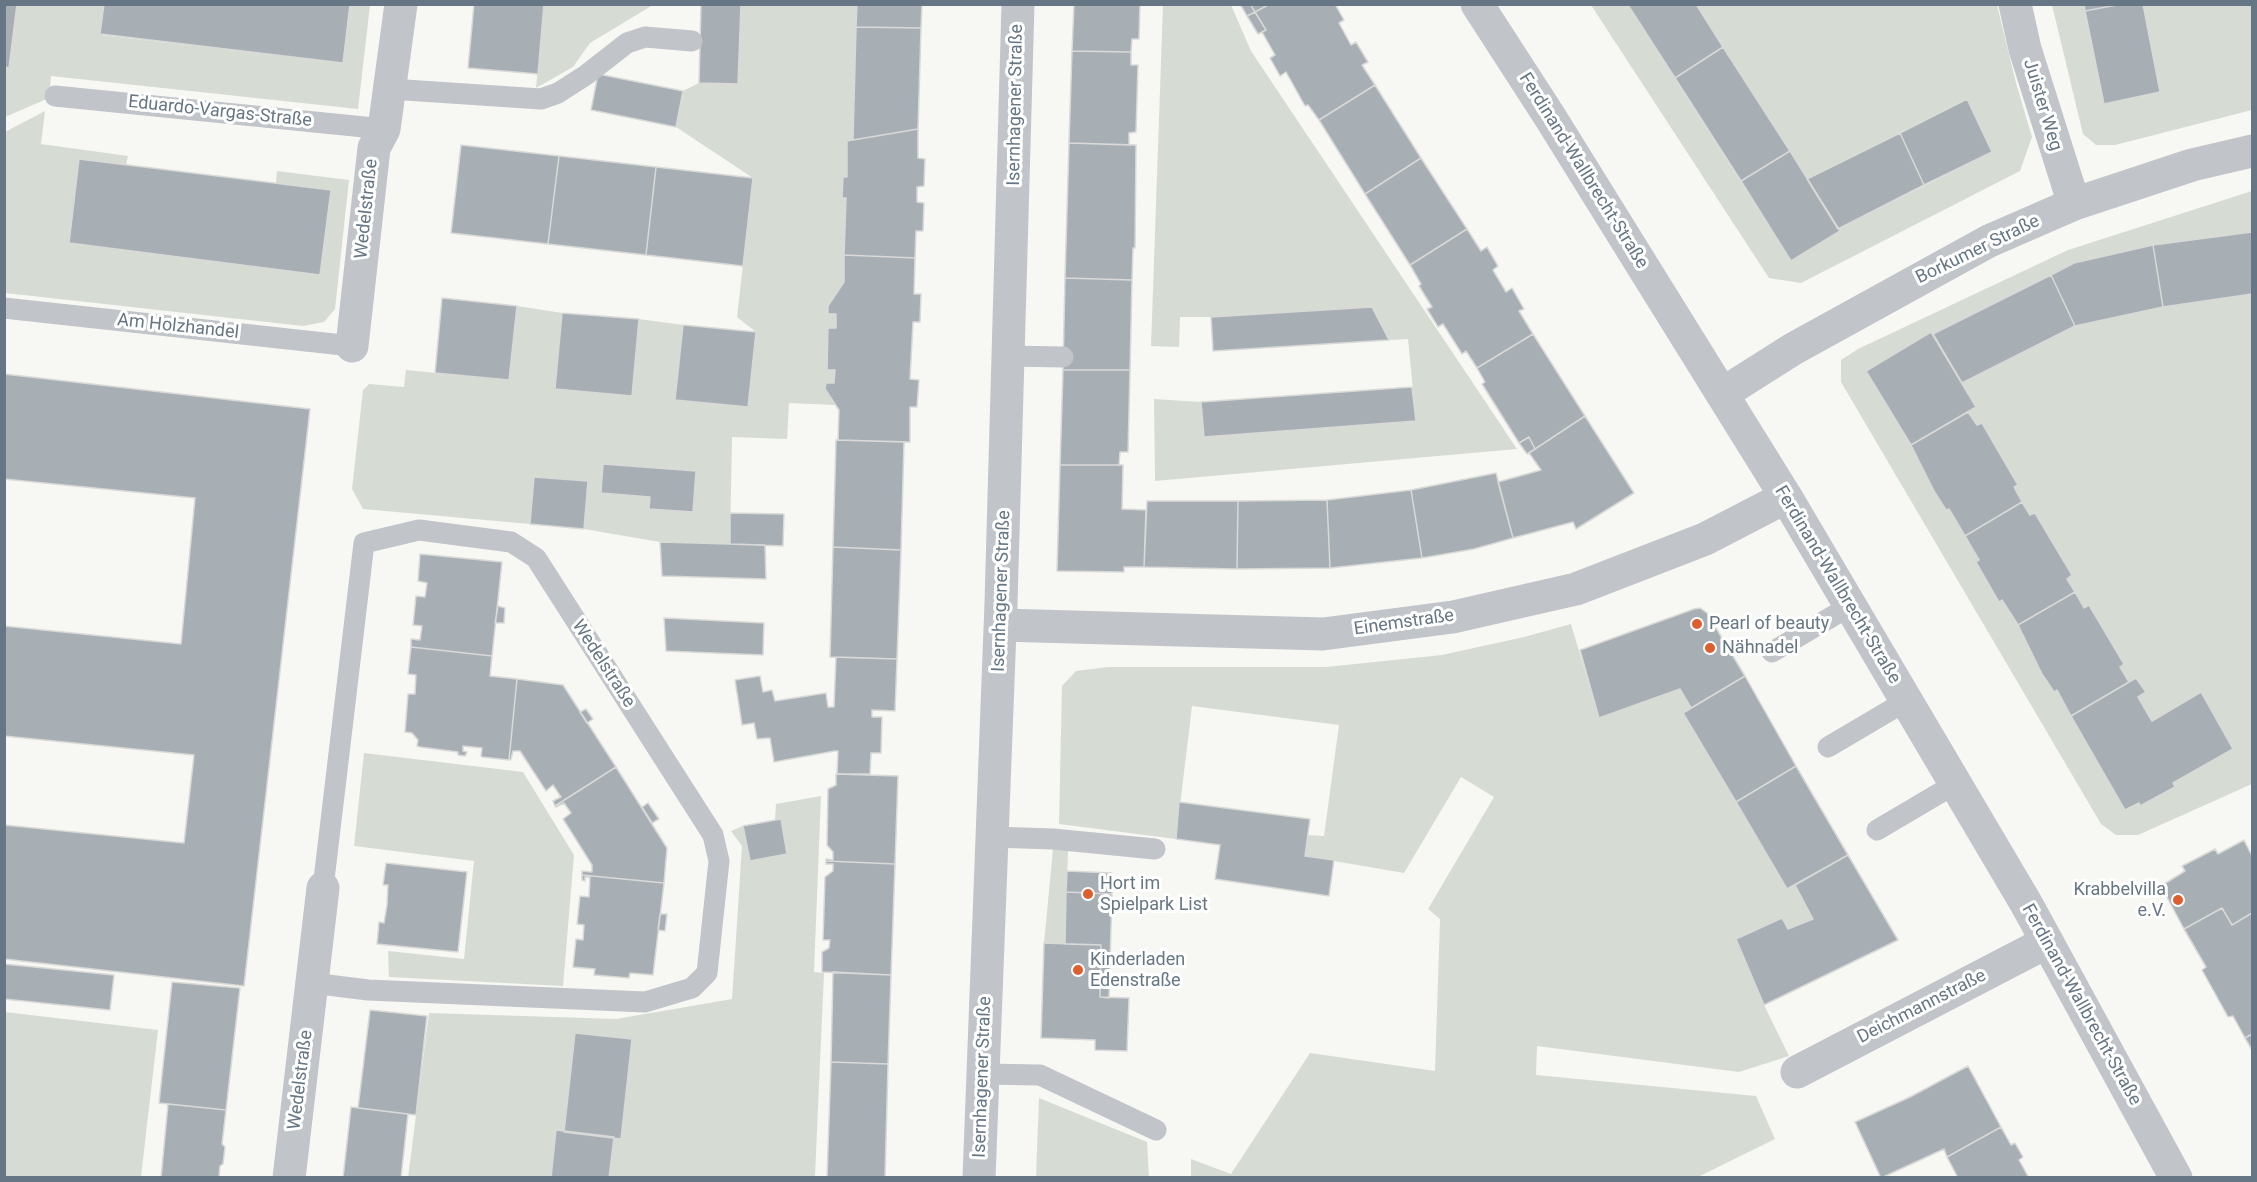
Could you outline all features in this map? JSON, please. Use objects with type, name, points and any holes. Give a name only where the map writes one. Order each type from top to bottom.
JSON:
[{"type":"street","name":"Wedelstraße","points":[[352,346],[374,148],[384,129],[401,4]]},
{"type":"street","name":"Isernhagener Straße","points":[[979,1178],[1001,626],[1018,4]]},
{"type":"street","name":"Ferdinand-Wallbrecht-Straße","points":[[1477,4],[1786,497],[2047,942],[2176,1178]]},
{"type":"street","name":"Juister Weg","points":[[2015,4],[2025,49],[2074,204]]},
{"type":"street","name":"Borkumer Straße","points":[[1722,394],[1793,349],[1989,241],[2074,204],[2192,165],[2253,151]]},
{"type":"street","name":"Einemstraße","points":[[1001,626],[1323,634],[1453,617],[1576,589],[1705,539],[1786,497]]},
{"type":"street","name":"Wedelstraße","points":[[289,1178],[323,888]]},
{"type":"street","name":"Deichmannstraße","points":[[1797,1072],[2047,942]]},
{"type":"lane","points":[[390,89],[541,99],[558,93],[586,75],[627,43],[645,37],[692,41]]},
{"type":"lane","name":"Eduardo-Vargas-Straße","points":[[55,96],[384,129]]},
{"type":"lane","name":"Am Holzhandel","points":[[4,308],[352,346]]},
{"type":"lane","points":[[1009,356],[1063,357]]},
{"type":"lane","name":"Wedelstraße","points":[[312,983],[368,990],[645,1002],[692,988],[707,973],[719,861],[713,835],[536,558],[511,542],[419,530],[364,543],[323,888]]},
{"type":"lane","points":[[1772,652],[1850,606]]},
{"type":"lane","points":[[1828,747],[1906,701]]},
{"type":"lane","points":[[1877,830],[1955,784]]},
{"type":"lane","points":[[992,837],[1053,839],[1155,849]]},
{"type":"lane","points":[[983,1074],[1040,1075],[1156,1130]]},
{"type":"shaded area","points":[[17,5],[104,5],[101,35],[343,63],[350,5],[370,5],[358,109],[51,76],[49,98],[5,117],[5,67],[9,67]]},
{"type":"shaded area","points":[[544,5],[653,5],[590,43],[573,67],[536,88]]},
{"type":"shaded area","points":[[741,5],[857,5],[853,140],[847,141],[847,177],[843,178],[842,197],[846,198],[844,282],[828,306],[828,314],[836,314],[836,328],[828,328],[827,369],[835,370],[834,383],[825,388],[835,405],[789,403],[787,439],[732,437],[730,544],[660,542],[584,529],[587,481],[535,477],[530,524],[363,509],[352,489],[363,390],[369,384],[404,387],[406,370],[509,380],[517,306],[562,313],[555,389],[632,396],[639,319],[683,325],[675,400],[748,407],[756,332],[737,317],[753,178],[676,127],[683,91],[699,83],[738,84]]},
{"type":"shaded area","points":[[1163,5],[1231,5],[1251,51],[1517,449],[1155,481],[1154,399],[1201,402],[1204,437],[1416,421],[1408,339],[1389,340],[1371,307],[1180,317],[1179,347],[1151,346]]},
{"type":"shaded area","points":[[1591,5],[1628,5],[1791,261],[1839,232],[1838,229],[1992,152],[1966,99],[1807,179],[1696,5],[1997,5],[2032,137],[2020,171],[1801,283],[1769,278]]},
{"type":"shaded area","points":[[2052,5],[2252,5],[2252,110],[2115,145],[2096,145],[2083,134]]},
{"type":"shaded area","points":[[45,111],[41,144],[128,156],[126,165],[79,159],[69,243],[320,275],[276,183],[277,171],[349,180],[335,309],[324,322],[303,326],[5,293],[5,132]]},
{"type":"shaded area","points":[[2252,191],[2252,784],[2138,835],[2116,835],[2101,824],[1841,382],[1841,360],[1858,349],[2068,250]]},
{"type":"shaded area","points":[[1571,624],[1599,718],[1680,689],[1691,708],[1684,713],[1787,889],[1795,885],[1813,919],[1788,929],[1782,918],[1737,939],[1764,1005],[1789,1056],[1739,1072],[1537,1046],[1536,1075],[1756,1096],[1775,1139],[1698,1177],[1191,1177],[1191,1159],[1231,1174],[1310,1053],[1435,1071],[1440,919],[1428,909],[1494,797],[1461,777],[1404,873],[1305,856],[1308,835],[1324,836],[1339,725],[1192,706],[1176,839],[1059,824],[1062,686],[1076,671],[1108,667],[1326,667],[1442,655]]},
{"type":"shaded area","points":[[364,753],[523,772],[574,855],[563,986],[389,977],[388,951],[464,959],[474,861],[354,846]]},
{"type":"shaded area","points":[[821,796],[814,972],[824,973],[815,1176],[408,1178],[429,1013],[616,1019],[732,999],[742,846],[731,831],[743,826],[750,861],[786,854],[781,819],[775,820],[776,804]]},
{"type":"shaded area","points":[[1053,849],[1068,850],[1065,944],[1044,943]]},
{"type":"shaded area","points":[[5,1012],[158,1030],[141,1177],[5,1177]]},
{"type":"shaded area","points":[[1039,1098],[1147,1142],[1149,1177],[1036,1177]]},
{"type":"building","points":[[4,4],[17,4],[9,68],[4,67]]},
{"type":"building","points":[[104,4],[350,4],[343,63],[100,34]]},
{"type":"building","points":[[474,4],[544,4],[538,74],[468,68]]},
{"type":"building","points":[[701,4],[741,4],[738,84],[699,83]]},
{"type":"building","points":[[857,4],[922,4],[921,28],[856,27]]},
{"type":"building","points":[[1074,4],[1140,4],[1139,39],[1132,39],[1131,52],[1072,51]]},
{"type":"building","points":[[1240,4],[1250,4],[1255,12],[1247,16]]},
{"type":"building","points":[[1250,4],[1270,4],[1255,12]]},
{"type":"building","points":[[1270,4],[1335,4],[1344,20],[1339,23],[1351,45],[1356,42],[1368,62],[1362,65],[1375,85],[1319,120],[1308,105],[1305,106],[1286,72],[1280,76],[1270,58],[1275,55],[1262,32],[1266,30],[1255,12]]},
{"type":"building","points":[[1696,4],[1723,47],[1675,78],[1628,5]]},
{"type":"building","points":[[2084,4],[2122,4],[2085,11]]},
{"type":"building","points":[[2122,4],[2143,4],[2160,92],[2104,104],[2085,11]]},
{"type":"building","points":[[1255,12],[1266,30],[1258,34],[1247,16]]},
{"type":"building","points":[[856,27],[921,28],[918,129],[853,140]]},
{"type":"building","points":[[1723,47],[1790,151],[1741,181],[1675,78]]},
{"type":"building","points":[[1072,51],[1131,52],[1131,65],[1138,65],[1136,132],[1129,133],[1129,145],[1069,143]]},
{"type":"building","points":[[598,74],[683,91],[676,127],[591,110]]},
{"type":"building","points":[[1375,85],[1421,158],[1365,194],[1319,120]]},
{"type":"building","points":[[1967,99],[1992,152],[1924,185],[1900,133]]},
{"type":"building","points":[[918,129],[918,158],[925,159],[924,186],[917,187],[917,202],[924,203],[923,231],[916,231],[915,258],[844,255],[846,198],[842,198],[843,177],[847,177],[847,141]]},
{"type":"building","points":[[1900,133],[1924,185],[1838,229],[1807,179]]},
{"type":"building","points":[[1069,143],[1136,145],[1135,248],[1133,248],[1132,280],[1065,278]]},
{"type":"building","points":[[461,145],[559,156],[548,244],[451,233]]},
{"type":"building","points":[[1790,151],[1840,231],[1791,261],[1741,181]]},
{"type":"building","points":[[559,156],[656,167],[646,255],[548,244]]},
{"type":"building","points":[[1421,158],[1467,229],[1410,265],[1365,194]]},
{"type":"building","points":[[79,159],[331,190],[320,275],[69,243]]},
{"type":"building","points":[[656,167],[753,178],[743,266],[646,255]]},
{"type":"building","points":[[1467,229],[1481,251],[1487,247],[1498,266],[1493,270],[1506,292],[1512,288],[1524,309],[1519,311],[1533,334],[1477,368],[1466,351],[1462,354],[1443,324],[1438,327],[1427,309],[1432,307],[1410,265]]},
{"type":"building","points":[[2252,232],[2252,294],[2163,307],[2153,245]]},
{"type":"building","points":[[2153,245],[2163,307],[2075,326],[2051,275],[2074,263]]},
{"type":"building","points":[[844,255],[915,258],[914,294],[921,294],[920,322],[913,322],[910,379],[919,380],[917,407],[910,407],[910,442],[838,440],[839,410],[825,389],[826,383],[834,383],[835,370],[827,370],[828,328],[836,328],[836,314],[828,314],[828,306],[844,282]]},
{"type":"building","points":[[2051,275],[2075,326],[1962,383],[1933,334]]},
{"type":"building","points":[[1065,278],[1132,280],[1130,370],[1063,370]]},
{"type":"building","points":[[442,298],[517,306],[509,380],[435,373]]},
{"type":"building","points":[[1372,307],[1389,340],[1213,351],[1211,317]]},
{"type":"building","points":[[562,313],[639,319],[632,396],[555,389]]},
{"type":"building","points":[[683,325],[756,332],[748,407],[675,400]]},
{"type":"building","points":[[1931,332],[1976,407],[1911,445],[1866,371]]},
{"type":"building","points":[[1533,334],[1585,416],[1535,449],[1529,437],[1519,443],[1482,384],[1485,382],[1477,368]]},
{"type":"building","points":[[1063,370],[1130,370],[1128,452],[1120,452],[1119,465],[1060,465]]},
{"type":"building","points":[[4,374],[310,409],[244,986],[4,959],[4,825],[184,843],[194,755],[4,736],[4,626],[181,644],[195,498],[4,479]]},
{"type":"building","points":[[1412,387],[1416,421],[1204,437],[1201,402]]},
{"type":"building","points":[[1968,412],[1977,425],[1982,423],[2018,485],[2014,487],[2022,502],[1965,536],[1949,509],[1946,510],[1934,491],[1911,445]]},
{"type":"building","points":[[1585,416],[1634,493],[1576,529],[1573,522],[1513,538],[1498,482],[1541,470],[1529,453]]},
{"type":"building","points":[[1529,437],[1535,449],[1527,454],[1519,443]]},
{"type":"building","points":[[836,440],[904,442],[901,550],[833,547]]},
{"type":"building","points":[[603,464],[696,471],[693,512],[649,509],[650,497],[601,493]]},
{"type":"building","points":[[1060,465],[1123,465],[1122,509],[1146,510],[1144,567],[1124,567],[1124,572],[1057,571]]},
{"type":"building","points":[[1496,473],[1513,538],[1474,549],[1422,558],[1411,490]]},
{"type":"building","points":[[534,477],[588,481],[584,529],[530,524]]},
{"type":"building","points":[[1411,490],[1422,558],[1330,568],[1327,500]]},
{"type":"building","points":[[1327,500],[1330,568],[1237,569],[1238,501]]},
{"type":"building","points":[[1147,501],[1238,501],[1237,569],[1144,567]]},
{"type":"building","points":[[2022,502],[2030,515],[2035,513],[2072,575],[2067,579],[2075,592],[2018,625],[2002,600],[1999,602],[1976,562],[1979,560],[1965,536]]},
{"type":"building","points":[[730,513],[784,514],[783,546],[730,544]]},
{"type":"building","points":[[660,542],[765,545],[766,579],[662,576]]},
{"type":"building","points":[[833,547],[901,550],[897,659],[830,657]]},
{"type":"building","points":[[420,554],[502,562],[492,656],[411,647],[411,639],[420,640],[422,626],[413,625],[416,596],[425,597],[427,583],[418,581]]},
{"type":"building","points":[[2075,592],[2084,608],[2089,605],[2124,664],[2120,667],[2129,682],[2071,716],[2057,690],[2054,692],[2042,674],[2018,625]]},
{"type":"building","points":[[498,606],[505,608],[504,623],[495,623]]},
{"type":"building","points":[[1700,608],[1707,613],[1745,676],[1691,708],[1680,689],[1599,718],[1580,650]]},
{"type":"building","points":[[664,618],[764,623],[763,655],[666,651]]},
{"type":"building","points":[[411,647],[492,656],[490,676],[517,679],[509,760],[482,757],[482,748],[463,746],[463,751],[467,752],[465,756],[458,755],[458,752],[417,746],[418,740],[412,733],[405,732],[408,694],[415,694],[416,675],[408,674]]},
{"type":"building","points":[[836,657],[897,659],[895,711],[872,710],[872,717],[882,717],[881,753],[871,753],[870,774],[837,774],[838,751],[774,762],[770,738],[757,739],[754,723],[742,725],[735,680],[760,676],[763,692],[772,690],[775,701],[826,693],[828,707],[834,707]]},
{"type":"building","points":[[1745,676],[1796,766],[1736,802],[1683,713]]},
{"type":"building","points":[[2136,678],[2146,692],[2138,697],[2152,721],[2201,692],[2233,749],[2173,783],[2175,787],[2140,806],[2139,803],[2125,810],[2071,716]]},
{"type":"building","points":[[517,679],[563,685],[616,767],[555,806],[553,801],[561,797],[553,785],[546,791],[520,751],[513,751],[509,760]]},
{"type":"building","points":[[586,709],[593,719],[587,723],[580,712]]},
{"type":"building","points":[[1796,766],[1848,855],[1787,889],[1736,802]]},
{"type":"building","points":[[616,767],[667,848],[664,883],[582,875],[582,871],[592,872],[592,865],[563,819],[571,813],[564,803],[555,806]]},
{"type":"building","points":[[836,774],[898,776],[895,864],[826,861],[826,859],[833,860],[833,852],[827,845],[828,789],[836,785]]},
{"type":"building","points":[[1179,802],[1310,819],[1305,856],[1334,860],[1329,896],[1215,879],[1220,845],[1176,839]]},
{"type":"building","points":[[648,803],[659,819],[652,823],[642,807]]},
{"type":"building","points":[[781,819],[787,854],[750,861],[743,826]]},
{"type":"building","points":[[2244,840],[2252,856],[2252,913],[2232,925],[2222,908],[2184,929],[2161,886],[2185,871],[2182,866],[2215,849],[2218,854]]},
{"type":"building","points":[[1848,855],[1898,940],[1764,1005],[1736,939],[1782,918],[1788,929],[1813,919],[1795,885]]},
{"type":"building","points":[[826,861],[895,864],[891,975],[822,972],[822,952],[829,948],[830,940],[823,940],[825,877],[833,871],[833,864],[826,864]]},
{"type":"building","points":[[386,863],[467,872],[458,952],[377,944],[379,922],[384,923],[387,905],[388,885],[383,885]]},
{"type":"building","points":[[1067,871],[1112,873],[1112,894],[1066,892]]},
{"type":"building","points":[[582,875],[664,883],[653,975],[630,973],[629,978],[594,975],[595,969],[573,967],[576,939],[583,940],[584,925],[577,924],[580,896],[589,897],[590,877],[585,877],[585,881],[582,880]]},
{"type":"building","points":[[1066,892],[1112,894],[1109,998],[1100,997],[1101,945],[1065,944]]},
{"type":"building","points":[[2222,908],[2232,925],[2252,913],[2252,1034],[2245,1038],[2233,1016],[2228,1017],[2202,970],[2206,967],[2184,929]]},
{"type":"building","points":[[660,914],[667,914],[665,931],[658,930]]},
{"type":"building","points":[[1044,943],[1101,945],[1100,997],[1129,998],[1127,1051],[1095,1050],[1095,1040],[1041,1038]]},
{"type":"building","points":[[4,964],[114,975],[110,1010],[4,999]]},
{"type":"building","points":[[833,972],[891,975],[888,1064],[831,1062]]},
{"type":"building","points":[[172,982],[240,988],[226,1110],[159,1103]]},
{"type":"building","points":[[370,1010],[427,1016],[416,1115],[358,1108]]},
{"type":"building","points":[[575,1033],[632,1039],[621,1139],[564,1132]]},
{"type":"building","points":[[2252,1034],[2252,1050],[2245,1038]]},
{"type":"building","points":[[831,1062],[888,1064],[885,1178],[827,1178]]},
{"type":"building","points":[[1968,1066],[2001,1127],[1947,1157],[1944,1149],[1881,1178],[1855,1122],[1910,1097]]},
{"type":"building","points":[[168,1104],[226,1110],[222,1144],[225,1147],[219,1178],[161,1178]]},
{"type":"building","points":[[351,1107],[408,1114],[401,1178],[343,1178]]},
{"type":"building","points":[[2001,1127],[2011,1145],[2015,1143],[2023,1157],[2019,1160],[2029,1178],[1958,1178],[1947,1157]]},
{"type":"building","points":[[556,1130],[614,1137],[609,1178],[551,1178]]},
{"type":"place","name":"Pearl of beauty","points":[[1697,624]]},
{"type":"place","name":"Nähnadel","points":[[1710,648]]},
{"type":"place","name":"Hort im Spielpark List","points":[[1088,894]]},
{"type":"place","name":"Krabbelvilla e.V.","points":[[2178,900]]},
{"type":"place","name":"Kinderladen Edenstraße","points":[[1078,970]]}]
